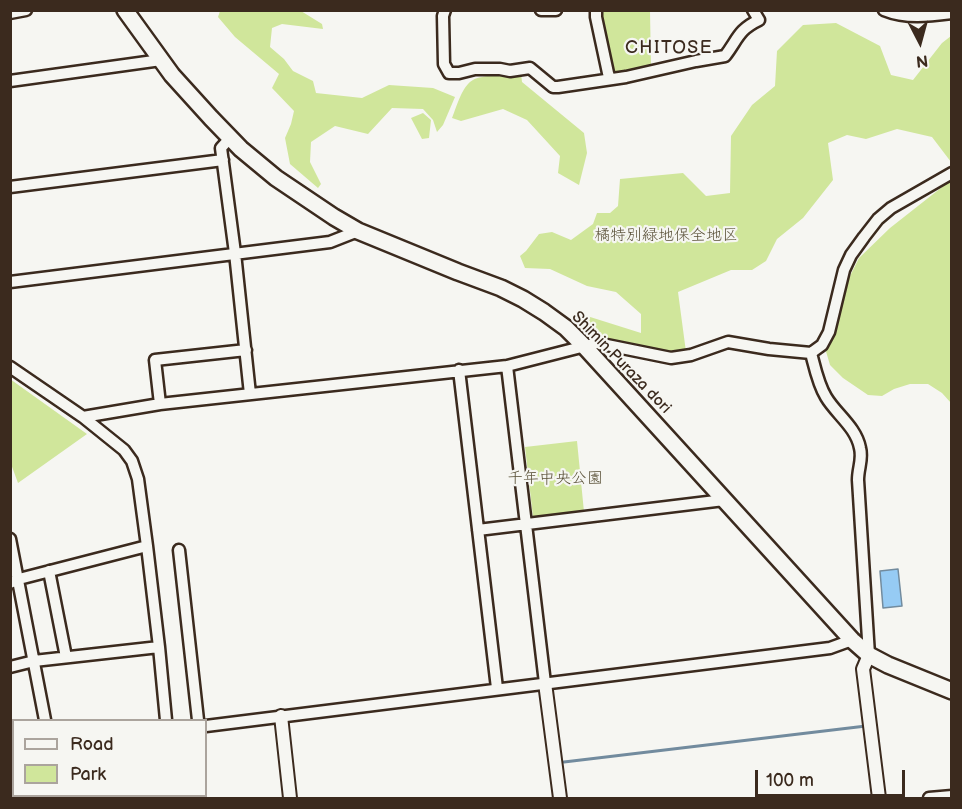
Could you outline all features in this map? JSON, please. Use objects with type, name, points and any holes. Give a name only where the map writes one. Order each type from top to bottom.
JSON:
[{"type":"main road","name":"Shimin Puraza dori","points":[[126,10],[161,60],[189,94],[230,138],[276,178],[358,231],[501,288],[544,312],[566,328],[585,346],[852,640],[869,655],[951,692]]},
{"type":"street","points":[[10,13],[26,10]]},
{"type":"street","points":[[445,10],[443,16],[444,64],[449,73],[476,69],[510,71],[531,68],[553,87],[626,77],[725,56],[739,33],[759,20],[753,10]]},
{"type":"street","points":[[541,10],[556,10]]},
{"type":"street","points":[[597,10],[598,28],[610,79]]},
{"type":"street","points":[[884,10],[905,16],[951,13]]},
{"type":"street","points":[[10,81],[161,60]]},
{"type":"street","points":[[230,138],[221,148],[250,394]]},
{"type":"street","points":[[10,187],[223,160]]},
{"type":"street","points":[[83,417],[250,394],[507,366],[597,344],[671,358],[691,355],[728,342],[811,353],[822,345],[829,332],[844,270],[851,255],[878,219],[891,208],[951,173]]},
{"type":"street","points":[[10,282],[330,242],[358,231]]},
{"type":"street","points":[[160,405],[155,360],[246,350]]},
{"type":"street","points":[[811,353],[826,398],[855,434],[860,445],[862,459],[858,480],[869,655],[863,669],[879,798]]},
{"type":"street","points":[[507,366],[560,798]]},
{"type":"street","points":[[10,368],[83,417],[124,450],[132,461],[138,479],[147,546],[166,719]]},
{"type":"street","points":[[459,370],[497,688]]},
{"type":"street","points":[[478,530],[724,500]]},
{"type":"street","points":[[10,539],[15,581],[45,719]]},
{"type":"street","points":[[15,581],[147,546]]},
{"type":"street","points":[[179,550],[198,719]]},
{"type":"street","points":[[49,571],[66,657]]},
{"type":"street","points":[[207,726],[830,648],[852,640]]},
{"type":"street","points":[[10,667],[34,661],[159,647]]},
{"type":"street","points":[[281,716],[290,798]]},
{"type":"street","points":[[929,798],[951,796]]},
{"type":"green space","points":[[220,11],[301,11],[322,24],[323,29],[282,24],[272,28],[270,47],[284,59],[293,71],[313,81],[316,93],[362,98],[389,85],[433,88],[455,97],[443,125],[437,132],[433,120],[423,109],[392,108],[368,134],[335,126],[311,142],[310,162],[321,184],[318,188],[290,164],[285,138],[294,111],[272,88],[279,74],[235,37],[218,17]]},
{"type":"green space","points":[[600,11],[650,11],[651,67],[615,74],[611,71]]},
{"type":"green space","name":"橘特別緑地保全地区","points":[[836,23],[880,46],[891,75],[913,80],[942,43],[951,36],[951,162],[932,137],[897,129],[866,139],[847,135],[828,143],[833,180],[803,218],[777,239],[766,261],[752,270],[731,270],[678,292],[686,352],[666,353],[598,339],[575,320],[587,316],[641,333],[641,314],[616,292],[587,286],[550,269],[525,268],[520,256],[539,234],[552,232],[571,240],[593,224],[597,213],[610,213],[618,206],[620,179],[683,173],[706,196],[730,193],[731,136],[752,105],[775,86],[777,51],[803,25]]},
{"type":"green space","points":[[521,73],[522,82],[584,133],[587,153],[579,185],[558,173],[560,156],[527,120],[503,109],[461,121],[452,118],[463,91],[473,80]]},
{"type":"green space","points":[[423,113],[431,120],[429,138],[422,139],[411,118]]},
{"type":"green space","points":[[951,180],[951,403],[942,393],[928,384],[910,384],[882,396],[868,395],[843,378],[830,365],[825,348],[836,326],[846,284],[859,258],[890,228]]},
{"type":"green space","points":[[10,379],[87,434],[18,483],[11,464]]},
{"type":"green space","name":"千年中央公園","points":[[577,441],[584,512],[533,517],[525,447]]},
{"type":"water","points":[[898,569],[902,606],[883,608],[880,571]]},
{"type":"waterway","points":[[564,762],[866,726]]},
{"type":"district","name":"CHITOSE","points":[[669,48]]}]
